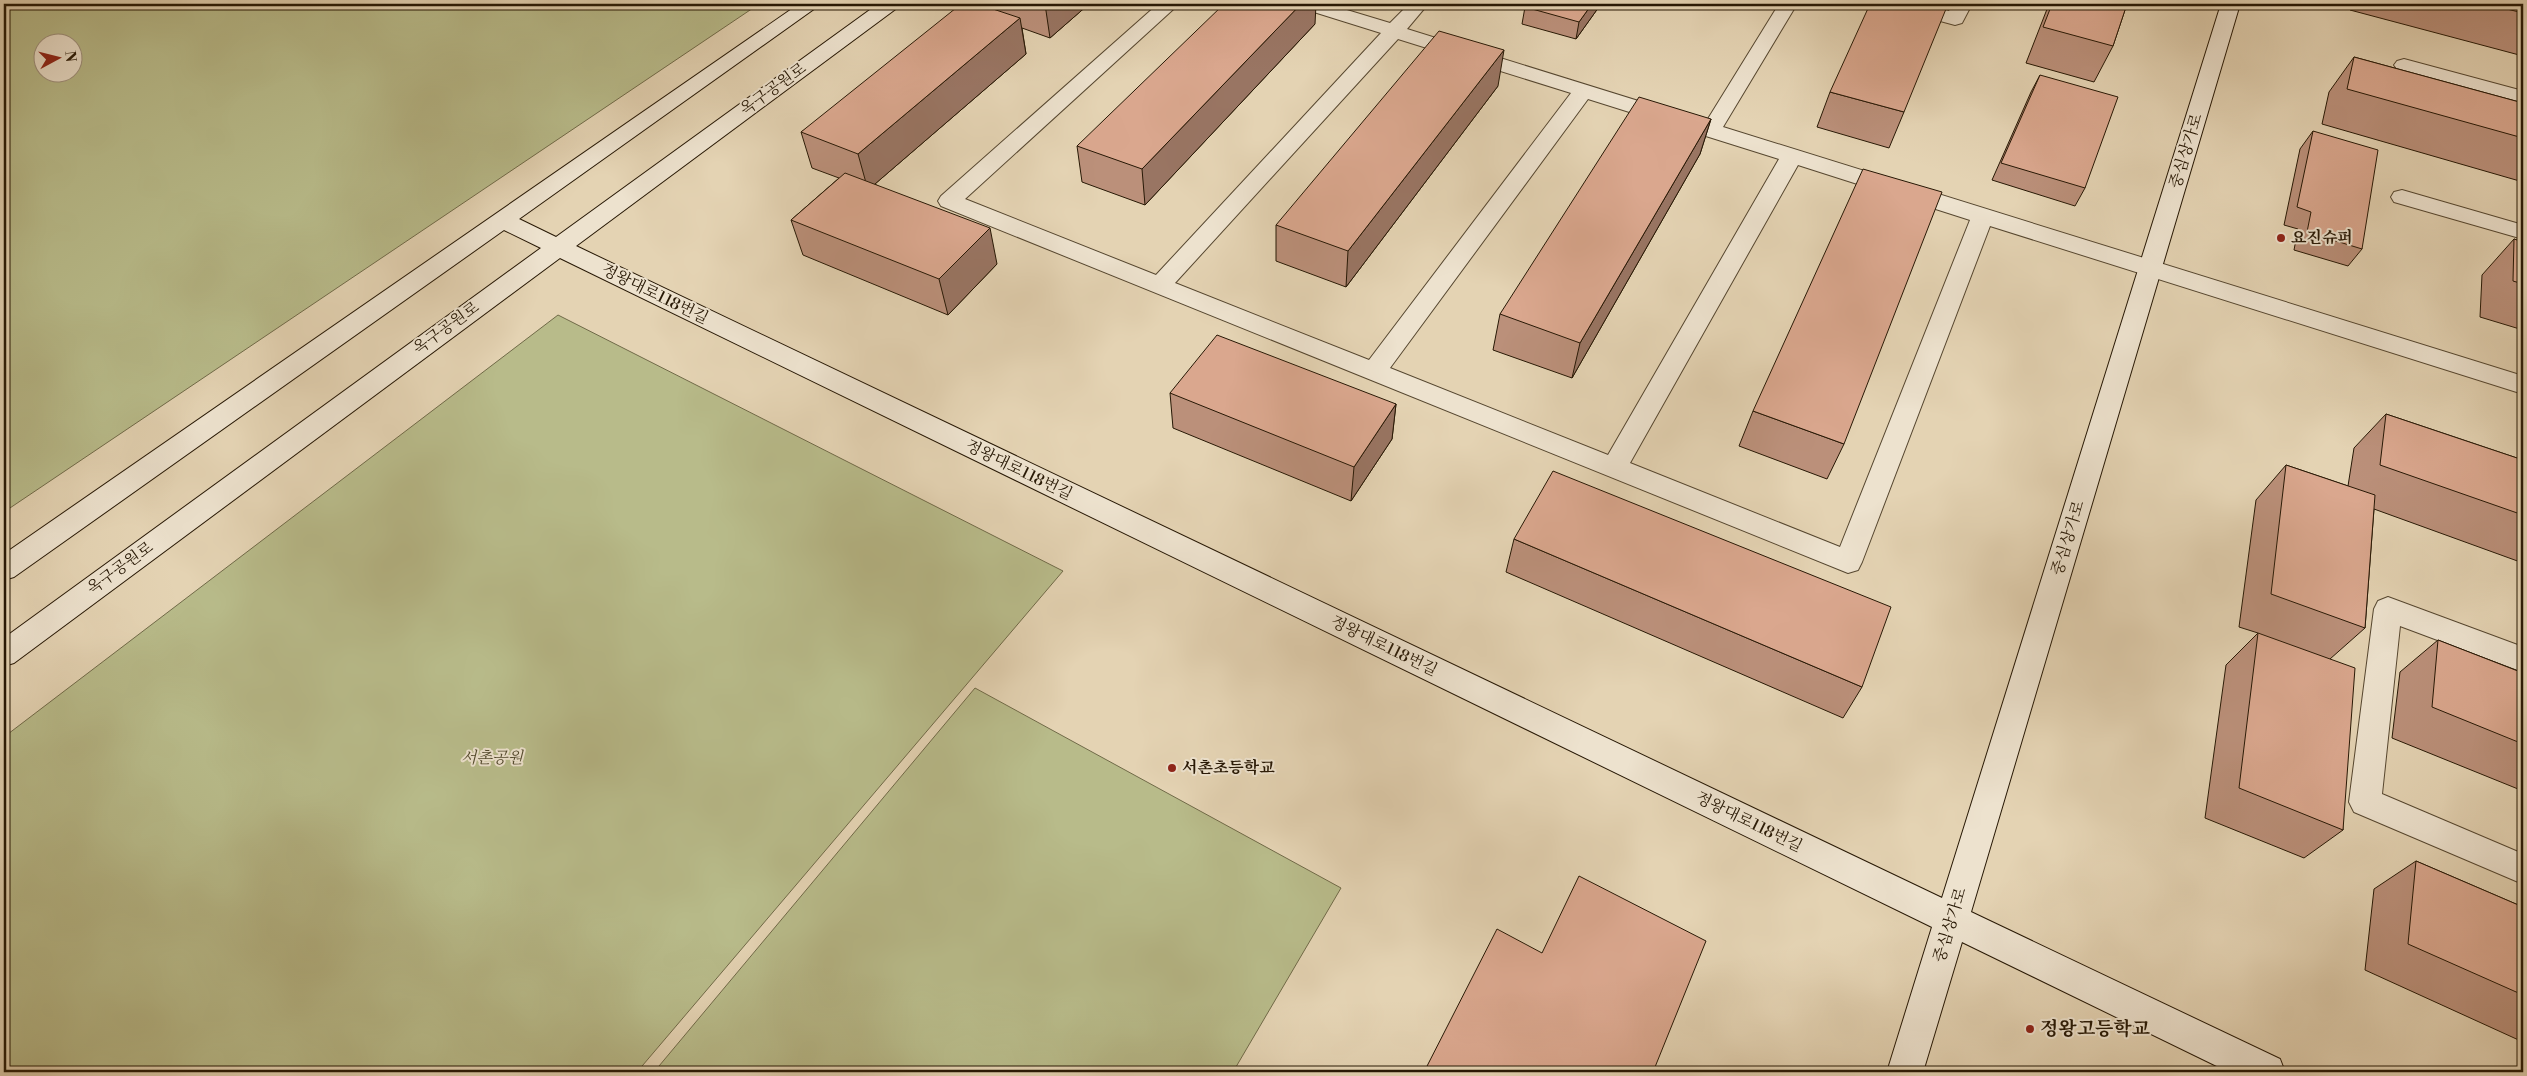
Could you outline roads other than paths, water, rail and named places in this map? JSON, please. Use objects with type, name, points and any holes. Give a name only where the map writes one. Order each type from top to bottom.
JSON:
[{"type":"street","points":[[4,569],[811,4]]},
{"type":"street","name":"옥구공원로","points":[[4,654],[557,246],[890,4]]},
{"type":"street","points":[[1170,4],[949,201],[1848,562],[1984,216]]},
{"type":"street","points":[[1308,4],[2523,385]]},
{"type":"street","points":[[1159,286],[1419,4]]},
{"type":"street","points":[[1711,130],[1788,4]]},
{"type":"street","points":[[1899,4],[1955,19],[1962,4]]},
{"type":"street","name":"중심상가로","points":[[1905,1072],[2230,4]]},
{"type":"street","points":[[2404,65],[2523,97]]},
{"type":"street","points":[[1374,372],[1584,90]]},
{"type":"street","points":[[1614,468],[1792,156]]},
{"type":"street","points":[[2402,197],[2523,232]]},
{"type":"street","name":"정왕대로118번길","points":[[502,220],[2267,1072]]},
{"type":"street","points":[[2523,660],[2388,609],[2365,802],[2523,869]]},
{"type":"place","name":"요진슈퍼","points":[[2281,238]]},
{"type":"place","name":"서촌초등학교","points":[[1172,768]]},
{"type":"place","name":"정왕고등학교","points":[[2030,1029]]},
{"type":"park label","name":"서촌공원","points":[[492,758]]}]
